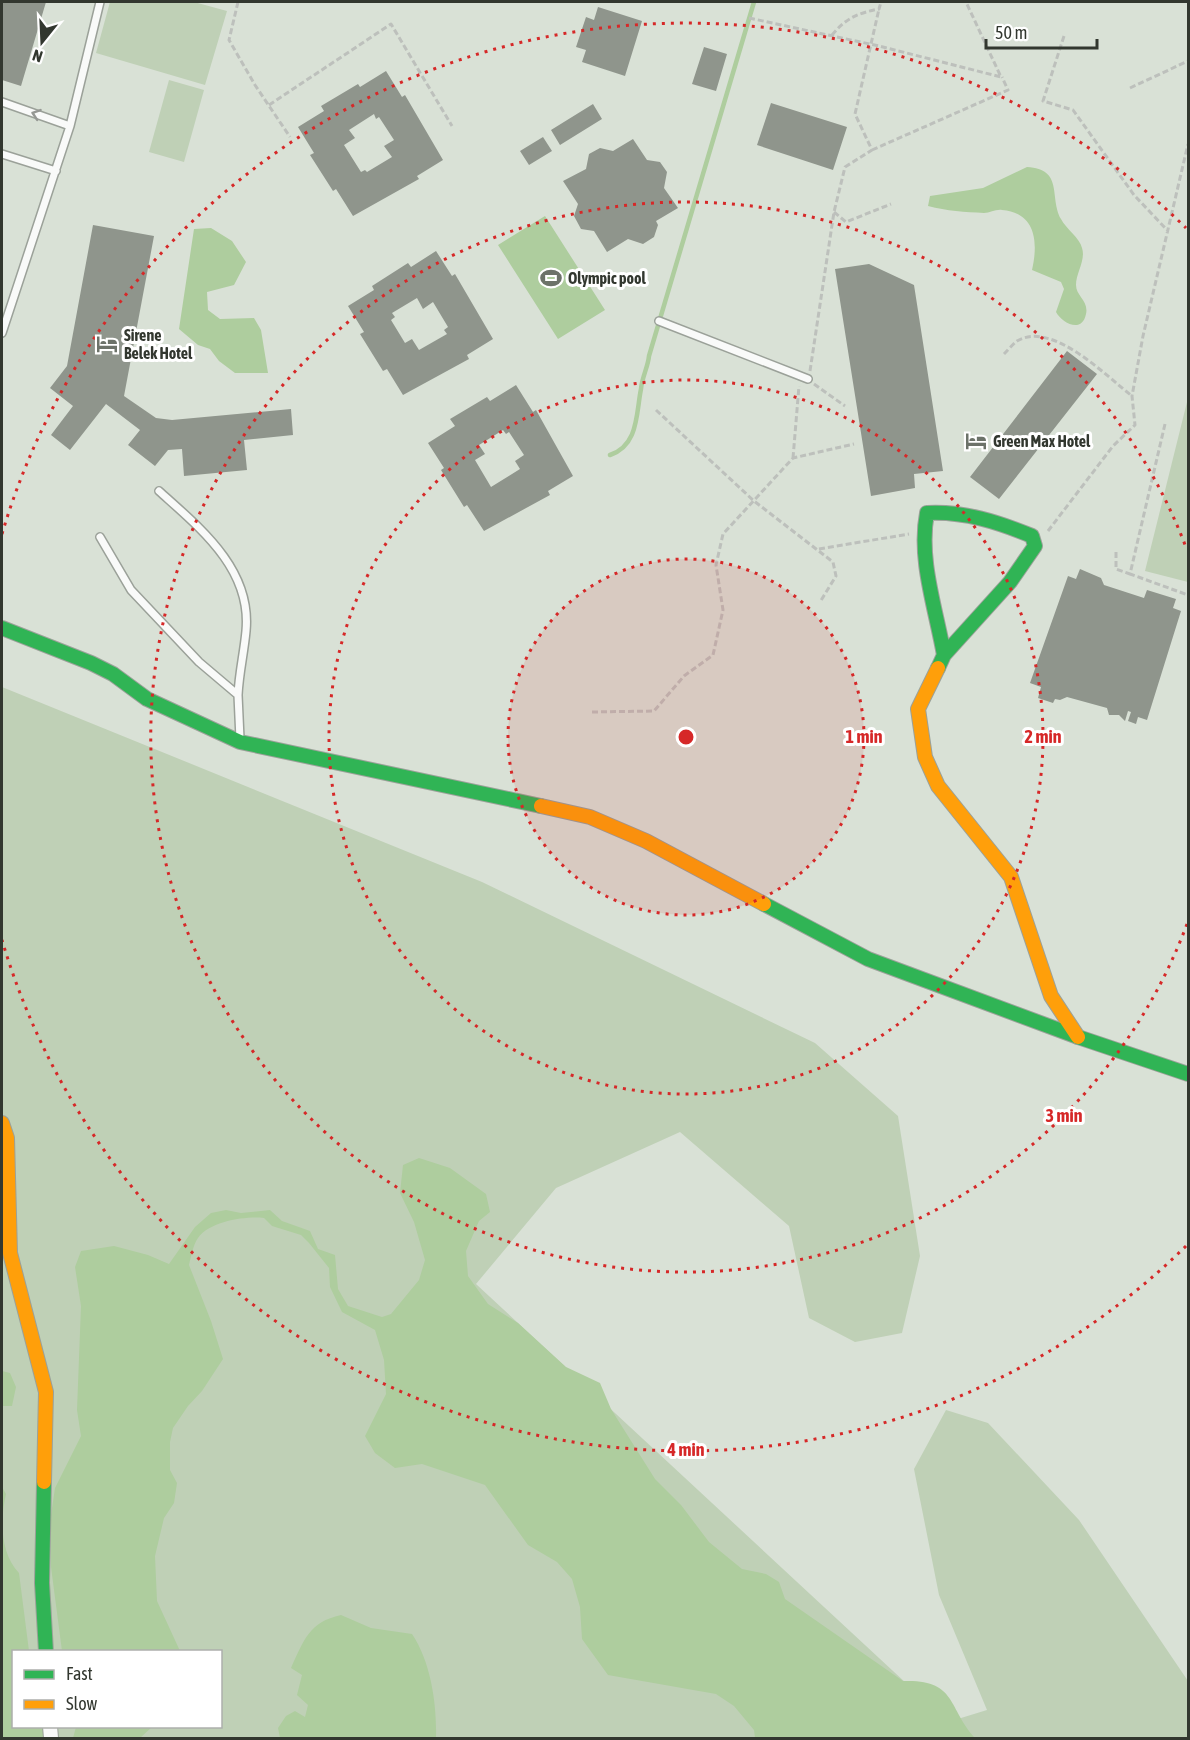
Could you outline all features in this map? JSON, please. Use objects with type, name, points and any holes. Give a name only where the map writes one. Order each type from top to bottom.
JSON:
[{"type":"street","points":[[944,655],[924,531],[927,513],[945,511],[1007,525],[1032,536],[1035,546],[1010,582],[944,655],[918,709],[925,757],[938,786],[1011,877],[1051,996],[1078,1037]]},
{"type":"street","points":[[2,628],[91,663],[113,674],[147,699],[240,742],[590,817],[645,841],[868,959],[1078,1037],[1170,1066],[1188,1076]]},
{"type":"street","points":[[2,1123],[6,1138],[10,1253],[46,1392],[42,1582],[46,1650]]},
{"type":"lane","points":[[2,333],[70,126],[100,2]]},
{"type":"lane","points":[[2,102],[70,126]]},
{"type":"lane","points":[[2,154],[56,171]]},
{"type":"lane","points":[[659,321],[808,379]]},
{"type":"lane","points":[[159,491],[209,537],[234,571],[245,602],[246,630],[239,666],[240,742]]},
{"type":"lane","points":[[100,537],[131,590],[199,662],[238,695]]},
{"type":"path","points":[[238,2],[230,40],[290,137]]},
{"type":"path","points":[[872,150],[855,114],[881,2]]},
{"type":"path","points":[[793,458],[798,386],[808,379],[834,212],[845,167],[872,150],[1008,90],[966,2]]},
{"type":"path","points":[[832,36],[841,24],[856,13],[879,9]]},
{"type":"path","points":[[749,18],[872,44],[1001,77]]},
{"type":"path","points":[[269,105],[391,24],[452,126]]},
{"type":"path","points":[[1064,36],[1043,101],[1073,110],[1134,195],[1168,231]]},
{"type":"path","points":[[1130,88],[1188,61]]},
{"type":"path","points":[[1035,546],[1113,446],[1135,425],[1132,396],[1143,336],[1188,144]]},
{"type":"path","points":[[834,212],[846,222],[891,204]]},
{"type":"path","points":[[1004,354],[1018,340],[1040,336],[1061,342],[1132,396]]},
{"type":"path","points":[[808,379],[845,406]]},
{"type":"path","points":[[656,410],[754,501],[833,562],[836,576],[820,602]]},
{"type":"path","points":[[1130,574],[1166,424]]},
{"type":"path","points":[[592,712],[654,711],[684,676],[713,655],[723,610],[716,565],[723,534],[793,458],[854,444]]},
{"type":"path","points":[[819,549],[924,531]]},
{"type":"path","points":[[1116,552],[1116,569],[1188,595]]},
{"type":"shaded area","points":[[110,2],[194,2],[227,11],[205,85],[96,53]]},
{"type":"shaded area","points":[[169,80],[204,90],[184,162],[149,152]]},
{"type":"shaded area","points":[[1027,167],[1039,169],[1051,179],[1061,219],[1082,248],[1083,257],[1076,285],[1086,306],[1086,314],[1080,324],[1067,323],[1056,312],[1064,289],[1061,282],[1032,270],[1034,240],[1028,223],[1022,217],[1014,212],[1002,210],[984,213],[928,206],[930,196],[983,188]]},
{"type":"shaded area","name":"Olympic pool","points":[[545,216],[605,310],[558,339],[498,245]]},
{"type":"shaded area","points":[[211,228],[232,241],[246,262],[234,285],[207,292],[208,310],[220,319],[254,318],[261,330],[268,373],[235,373],[219,361],[210,349],[198,345],[179,329],[194,229]]},
{"type":"shaded area","points":[[1188,398],[1188,582],[1145,571]]},
{"type":"shaded area","points":[[2,687],[482,882],[815,1043],[898,1116],[920,1256],[902,1333],[855,1342],[809,1318],[789,1226],[680,1132],[556,1188],[476,1284],[948,1722],[987,1710],[939,1595],[914,1469],[946,1410],[988,1423],[1079,1520],[1188,1681],[1188,1738],[2,1738]]},
{"type":"shaded area","points":[[419,1158],[450,1168],[486,1194],[490,1212],[479,1221],[466,1251],[468,1276],[488,1304],[518,1323],[566,1367],[600,1383],[611,1409],[655,1479],[681,1505],[709,1542],[742,1569],[766,1574],[779,1582],[785,1599],[903,1681],[933,1685],[942,1690],[949,1697],[975,1738],[755,1738],[754,1730],[734,1706],[716,1694],[608,1675],[582,1639],[580,1607],[572,1579],[557,1562],[528,1545],[485,1485],[422,1464],[395,1468],[375,1453],[365,1436],[386,1394],[384,1360],[375,1330],[342,1312],[330,1287],[329,1268],[309,1243],[301,1235],[272,1226],[264,1218],[238,1219],[211,1227],[196,1241],[189,1265],[223,1359],[173,1428],[170,1442],[170,1470],[177,1483],[174,1503],[164,1518],[155,1556],[157,1601],[180,1650],[62,1650],[51,1567],[51,1515],[55,1488],[81,1436],[77,1410],[81,1306],[75,1267],[81,1251],[114,1246],[148,1255],[169,1264],[195,1227],[211,1213],[226,1210],[241,1213],[270,1210],[282,1221],[310,1231],[318,1249],[335,1255],[338,1289],[348,1306],[382,1317],[391,1314],[419,1280],[425,1260],[414,1222],[400,1193],[403,1165]]},
{"type":"shaded area","points":[[2,1371],[10,1373],[16,1387],[12,1406],[2,1406]]},
{"type":"shaded area","points":[[2,1487],[6,1494],[3,1514],[2,1525]]},
{"type":"shaded area","points":[[2,1525],[8,1556],[19,1573],[29,1650],[12,1650],[12,1728],[43,1728],[45,1738],[2,1738]]},
{"type":"shaded area","points":[[341,1615],[371,1628],[412,1634],[424,1657],[432,1684],[436,1738],[280,1738],[278,1728],[286,1716],[295,1711],[305,1717],[308,1705],[297,1695],[302,1675],[291,1668],[300,1649],[315,1627],[330,1618]]},
{"type":"shaded area","points":[[76,1728],[151,1728],[140,1738],[73,1738]]},
{"type":"building","points":[[2,2],[46,2],[21,86],[2,80]]},
{"type":"building","points":[[598,7],[642,21],[625,76],[582,62],[586,50],[576,47],[586,17],[594,20]]},
{"type":"building","points":[[704,47],[727,54],[716,91],[692,84]]},
{"type":"building","points":[[386,71],[402,97],[405,95],[443,160],[417,176],[419,179],[353,216],[336,189],[333,191],[310,155],[314,153],[298,127],[324,111],[321,106],[358,84],[360,87]],"holes":[[[374,114],[376,119],[379,117],[394,140],[384,146],[392,157],[367,172],[365,170],[361,172],[344,145],[355,138],[349,130]]]},
{"type":"building","points":[[771,103],[847,127],[833,170],[757,145]]},
{"type":"building","points":[[593,104],[602,119],[560,145],[551,130]]},
{"type":"building","points":[[543,137],[552,151],[529,165],[520,151]]},
{"type":"building","points":[[633,139],[647,160],[660,162],[667,172],[664,188],[678,208],[656,221],[658,225],[654,237],[643,244],[628,239],[607,252],[594,231],[581,229],[574,216],[578,204],[563,181],[586,169],[589,154],[600,148],[613,151]]},
{"type":"building","points":[[93,225],[154,236],[124,396],[156,418],[172,420],[291,409],[293,435],[244,440],[247,470],[184,476],[182,449],[168,450],[155,466],[128,445],[140,430],[106,404],[70,450],[51,435],[73,406],[50,388],[67,366]]},
{"type":"building","points":[[436,251],[452,276],[455,274],[493,339],[467,355],[469,359],[403,395],[387,369],[383,371],[360,334],[364,332],[348,306],[374,290],[372,286],[408,263],[411,267]],"holes":[[[417,298],[423,309],[433,302],[448,327],[444,330],[447,334],[419,350],[412,339],[405,343],[391,320],[395,317],[392,313]]]},
{"type":"building","points":[[869,264],[914,285],[943,471],[914,474],[915,488],[871,496],[835,269]]},
{"type":"building","points":[[1067,351],[1097,374],[999,499],[970,477]]},
{"type":"building","points":[[516,385],[533,412],[536,410],[573,476],[548,491],[550,495],[484,531],[467,505],[464,507],[441,470],[444,468],[428,443],[455,426],[450,419],[487,397],[490,401]],"holes":[[[503,430],[506,434],[509,432],[524,455],[515,461],[520,469],[491,487],[475,460],[485,454],[479,445]]]},
{"type":"building","points":[[1080,569],[1101,578],[1104,585],[1144,598],[1147,590],[1176,599],[1173,608],[1181,611],[1147,720],[1138,717],[1136,724],[1128,721],[1131,712],[1128,711],[1125,721],[1119,715],[1109,715],[1107,708],[1067,697],[1060,700],[1055,699],[1053,703],[1038,698],[1041,687],[1030,683],[1068,576],[1076,579]]},
{"type":"waterway","points":[[610,455],[626,444],[635,427],[649,356],[754,2]]},
{"type":"traffic: fast","points":[[938,668],[944,655],[1010,582],[1035,546],[1032,536],[981,518],[927,513],[926,566],[944,655]]},
{"type":"traffic: fast","points":[[2,628],[91,663],[113,674],[147,699],[240,742],[541,806]]},
{"type":"traffic: fast","points":[[764,904],[868,959],[1078,1037],[1188,1074]]},
{"type":"traffic: fast","points":[[44,1482],[42,1583],[46,1650]]},
{"type":"traffic: slow","points":[[938,668],[918,709],[925,757],[938,786],[1011,877],[1051,996],[1078,1037]]},
{"type":"traffic: slow","points":[[541,806],[590,817],[646,841],[764,904]]},
{"type":"traffic: slow","points":[[2,1123],[7,1138],[10,1253],[46,1392],[44,1482]]},
{"type":"place","name":"Olympic pool","points":[[551,278]]},
{"type":"place","name":"Sirene Belek Hotel","points":[[107,344]]},
{"type":"place","name":"Green Max Hotel","points":[[976,441]]}]
